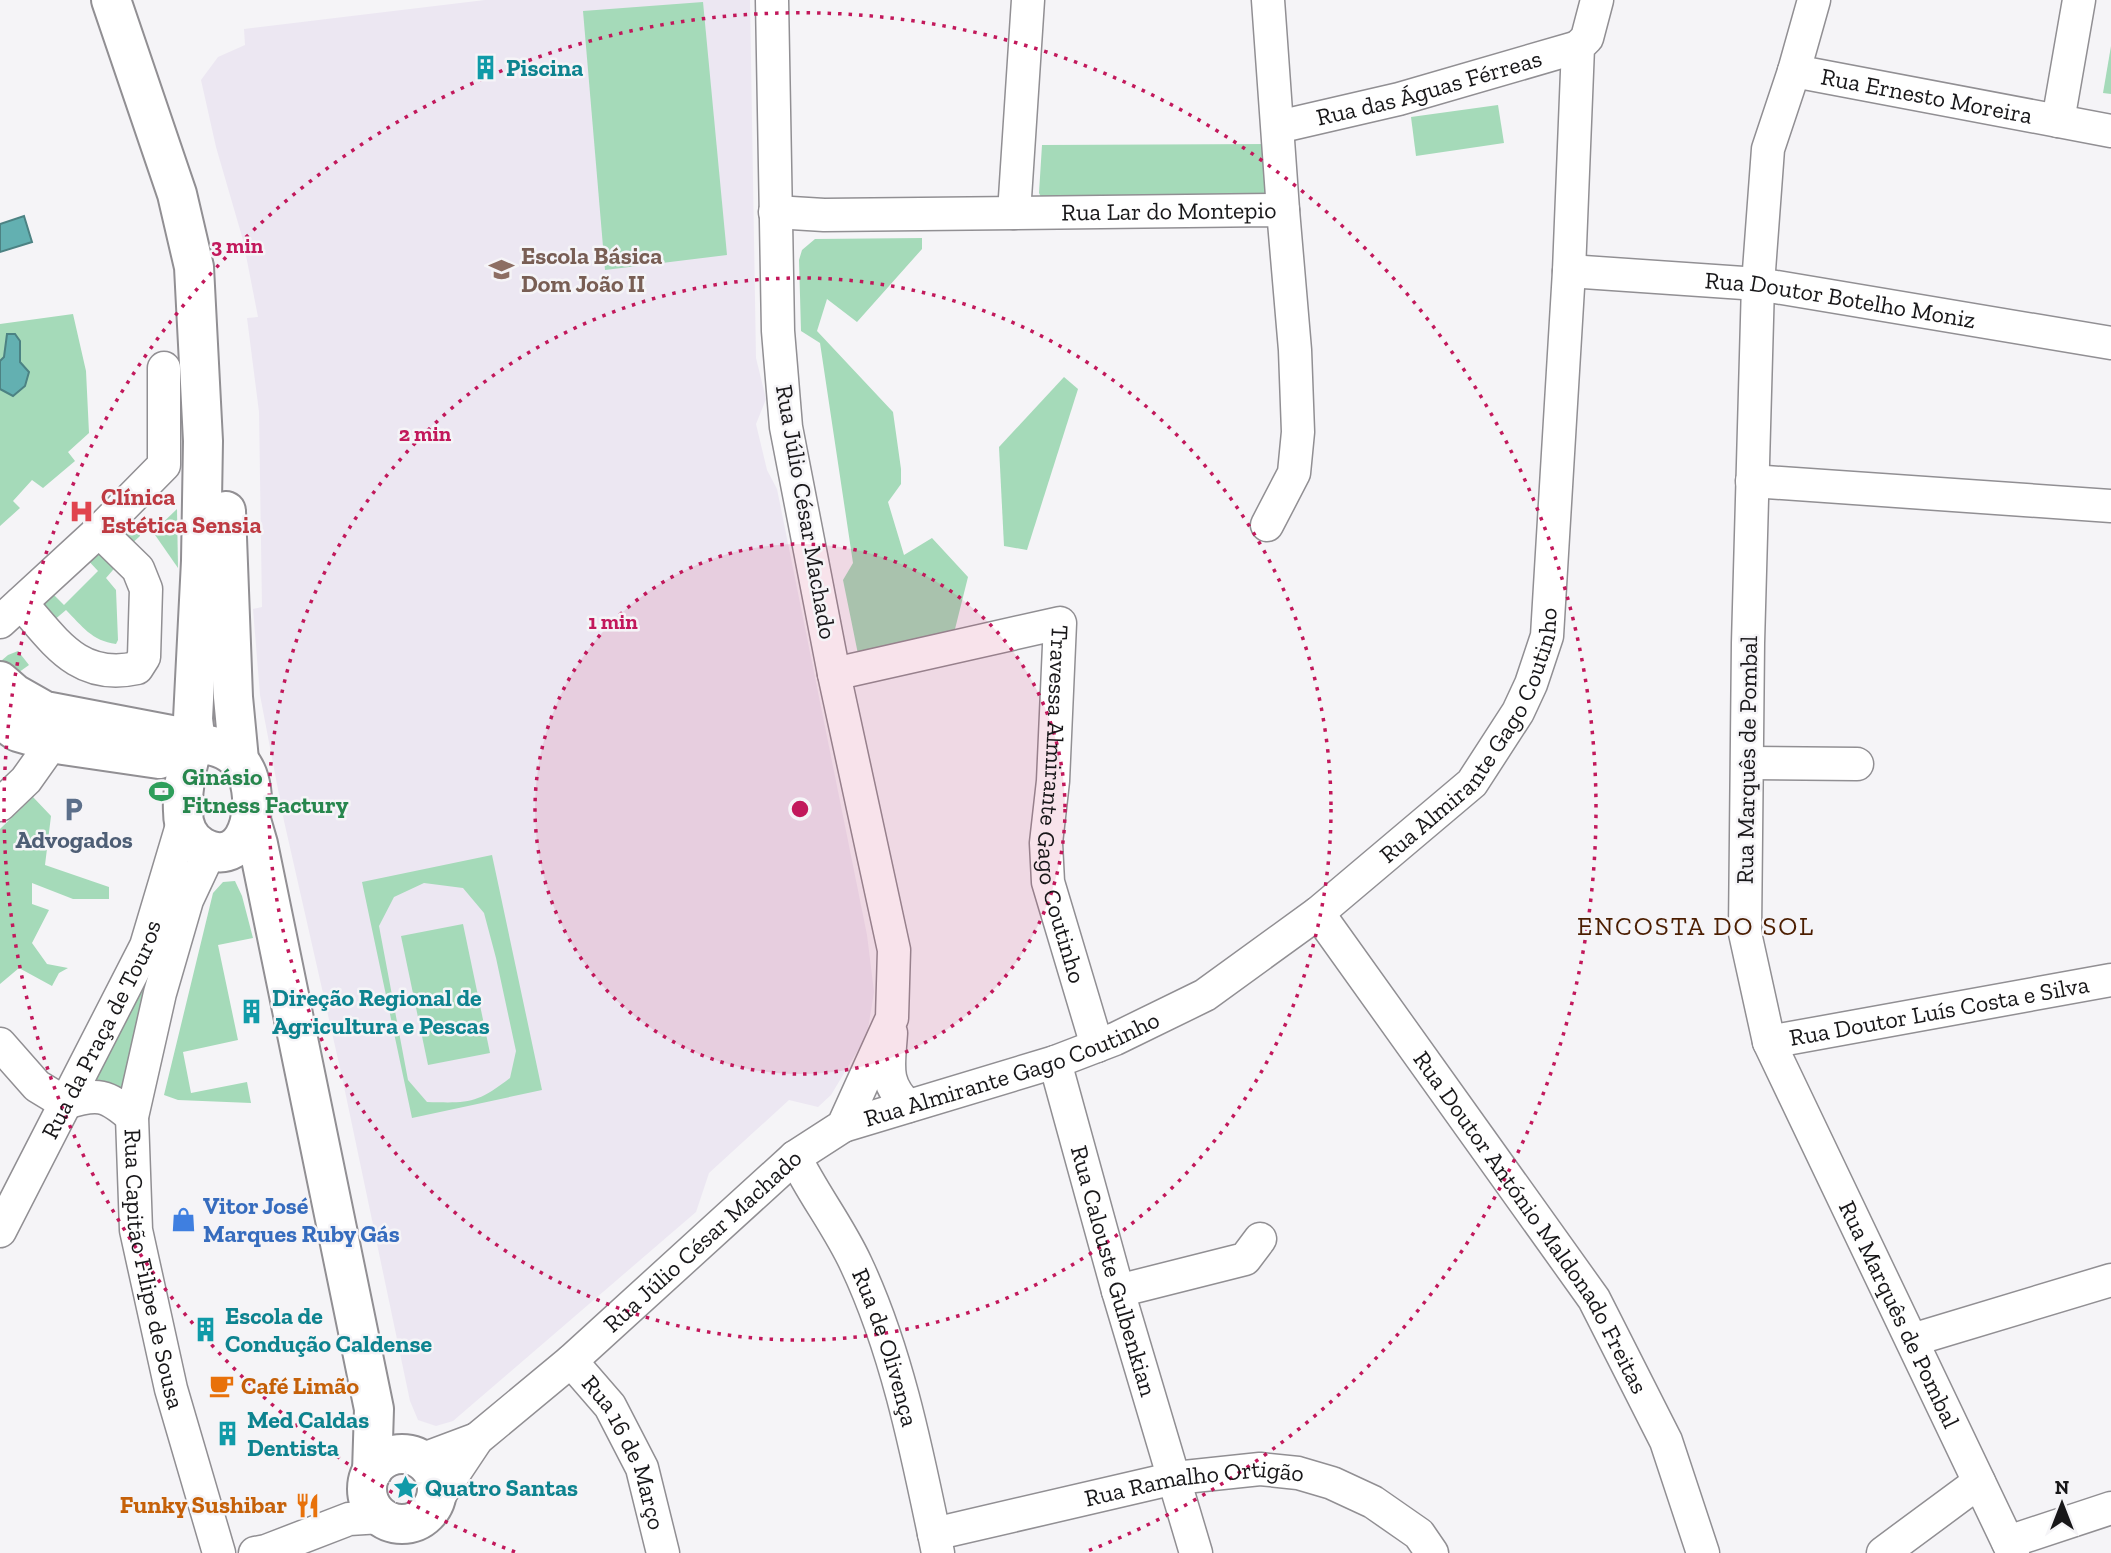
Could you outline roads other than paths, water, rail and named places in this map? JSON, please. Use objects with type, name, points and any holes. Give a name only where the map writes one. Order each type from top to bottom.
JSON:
[{"type":"main road","points":[[111,0],[177,194],[194,267],[203,434],[201,573],[193,751],[182,806],[183,822],[191,839],[218,851],[268,898]]},
{"type":"main road","points":[[194,267],[213,310],[218,339],[232,674],[239,760],[249,780],[252,796],[249,829],[238,845],[218,851]]},
{"type":"main road","points":[[0,681],[15,695],[46,711],[176,736],[193,751]]},
{"type":"main road","points":[[0,719],[18,732],[53,742],[193,751],[220,748],[239,760]]},
{"type":"main road","points":[[251,820],[395,1517]]},
{"type":"main road","points":[[374,1409],[417,1458],[430,1468],[436,1478],[438,1490],[395,1517]]},
{"type":"main road","points":[[395,1517],[380,1463],[402,1454],[417,1458]]},
{"type":"street","name":"Rua Júlio César Machado","points":[[772,0],[778,331],[786,427],[834,674],[894,950],[889,1069],[894,1093],[908,1106]]},
{"type":"street","points":[[1014,213],[1028,0]]},
{"type":"street","points":[[1268,0],[1283,210]]},
{"type":"street","name":"Rua Almirante Gago Coutinho","points":[[843,1126],[1055,1062],[1115,1039],[1205,995],[1318,913],[1472,783],[1518,712],[1531,684],[1547,636],[1569,271],[1578,47],[1587,38],[1597,0]]},
{"type":"street","name":"Rua Marquês de Pombal","points":[[1814,0],[1768,149],[1758,284],[1745,933],[1769,1042],[2010,1548]]},
{"type":"street","name":"Rua Ernesto Moreira","points":[[2058,121],[2079,0]]},
{"type":"street","name":"Rua das Águas Férreas","points":[[1278,127],[1399,99],[1578,47]]},
{"type":"street","name":"Rua Ernesto Moreira","points":[[1794,71],[2111,131]]},
{"type":"street","name":"Rua Lar do Montepio","points":[[775,212],[824,215],[1283,210],[1295,350],[1298,432],[1293,473],[1267,525]]},
{"type":"street","name":"Rua Doutor Botelho Moniz","points":[[1569,271],[1758,284],[2111,343]]},
{"type":"street","points":[[99,531],[138,569],[145,589],[144,657],[137,668],[123,671],[85,666],[10,612],[99,531],[163,465],[164,368]]},
{"type":"street","points":[[1752,481],[2111,506]]},
{"type":"street","name":"Travessa Almirante Gago Coutinho","points":[[834,674],[1060,623],[1053,781],[1046,843],[1048,882],[1097,1046]]},
{"type":"street","points":[[0,805],[26,780],[53,742]]},
{"type":"street","points":[[1748,763],[1857,764]]},
{"type":"street","name":"Rua da Praça de Touros","points":[[0,1231],[146,946],[183,822]]},
{"type":"street","name":"Rua Capitão Filipe de Sousa","points":[[215,1552],[171,1389],[136,1230],[132,1117],[160,993],[187,900],[218,851]]},
{"type":"street","name":"Rua Doutor António Maldonado Freitas","points":[[1318,913],[1594,1299],[1666,1440],[1703,1553]]},
{"type":"street","name":"Rua Doutor Luís Costa e Silva","points":[[1769,1042],[2111,980]]},
{"type":"street","name":"Rua Júlio César Machado","points":[[477,1439],[571,1361],[795,1157],[843,1126],[892,1018]]},
{"type":"street","points":[[0,1044],[37,1086],[65,1103],[91,1095],[112,1100],[132,1117]]},
{"type":"street","name":"Rua Calouste Gulbenkian","points":[[1055,1062],[1118,1291],[1196,1553]]},
{"type":"street","name":"Rua de Olivença","points":[[795,1157],[820,1204],[843,1237],[887,1340],[936,1544]]},
{"type":"street","points":[[1118,1291],[1245,1259],[1260,1239]]},
{"type":"street","points":[[1912,1340],[2111,1280]]},
{"type":"street","name":"Rua 16 de Março","points":[[571,1361],[610,1406],[642,1468],[663,1553]]},
{"type":"street","points":[[417,1458],[477,1439]]},
{"type":"street","points":[[255,1553],[395,1517],[477,1439]]},
{"type":"street","name":"Rua Ramalho Ortigão","points":[[936,1544],[1175,1478],[1260,1469],[1298,1473],[1332,1483],[1373,1502],[1419,1534],[1432,1553]]},
{"type":"street","points":[[1883,1553],[1979,1482]]},
{"type":"street","points":[[2010,1548],[2111,1508]]},
{"type":"water","points":[[24,216],[32,242],[0,252],[0,224]]},
{"type":"water","points":[[7,334],[15,334],[20,341],[20,362],[29,372],[25,386],[13,396],[0,389],[0,361],[4,357]]},
{"type":"place","name":"Piscina","points":[[486,68]]},
{"type":"place","name":"Escola Básica Dom João II","points":[[501,270]]},
{"type":"place","name":"Clínica Estética Sensia","points":[[81,511]]},
{"type":"place","name":"Ginásio Fitness Factury","points":[[162,791]]},
{"type":"place","name":"Advogados","points":[[74,809]]},
{"type":"place","name":"Direção Regional de Agricultura e Pescas","points":[[252,1012]]},
{"type":"place","name":"Vitor José Marques Ruby Gás","points":[[183,1220]]},
{"type":"place","name":"Escola de Condução Caldense","points":[[205,1330]]},
{"type":"place","name":"Café Limão","points":[[221,1386]]},
{"type":"place","name":"Med Caldas Dentista","points":[[227,1434]]},
{"type":"place","name":"Quatro Santas","points":[[405,1488]]},
{"type":"place","name":"Funky Sushibar","points":[[307,1505]]},
{"type":"district","name":"ENCOSTA DO SOL","points":[[1696,926]]}]
